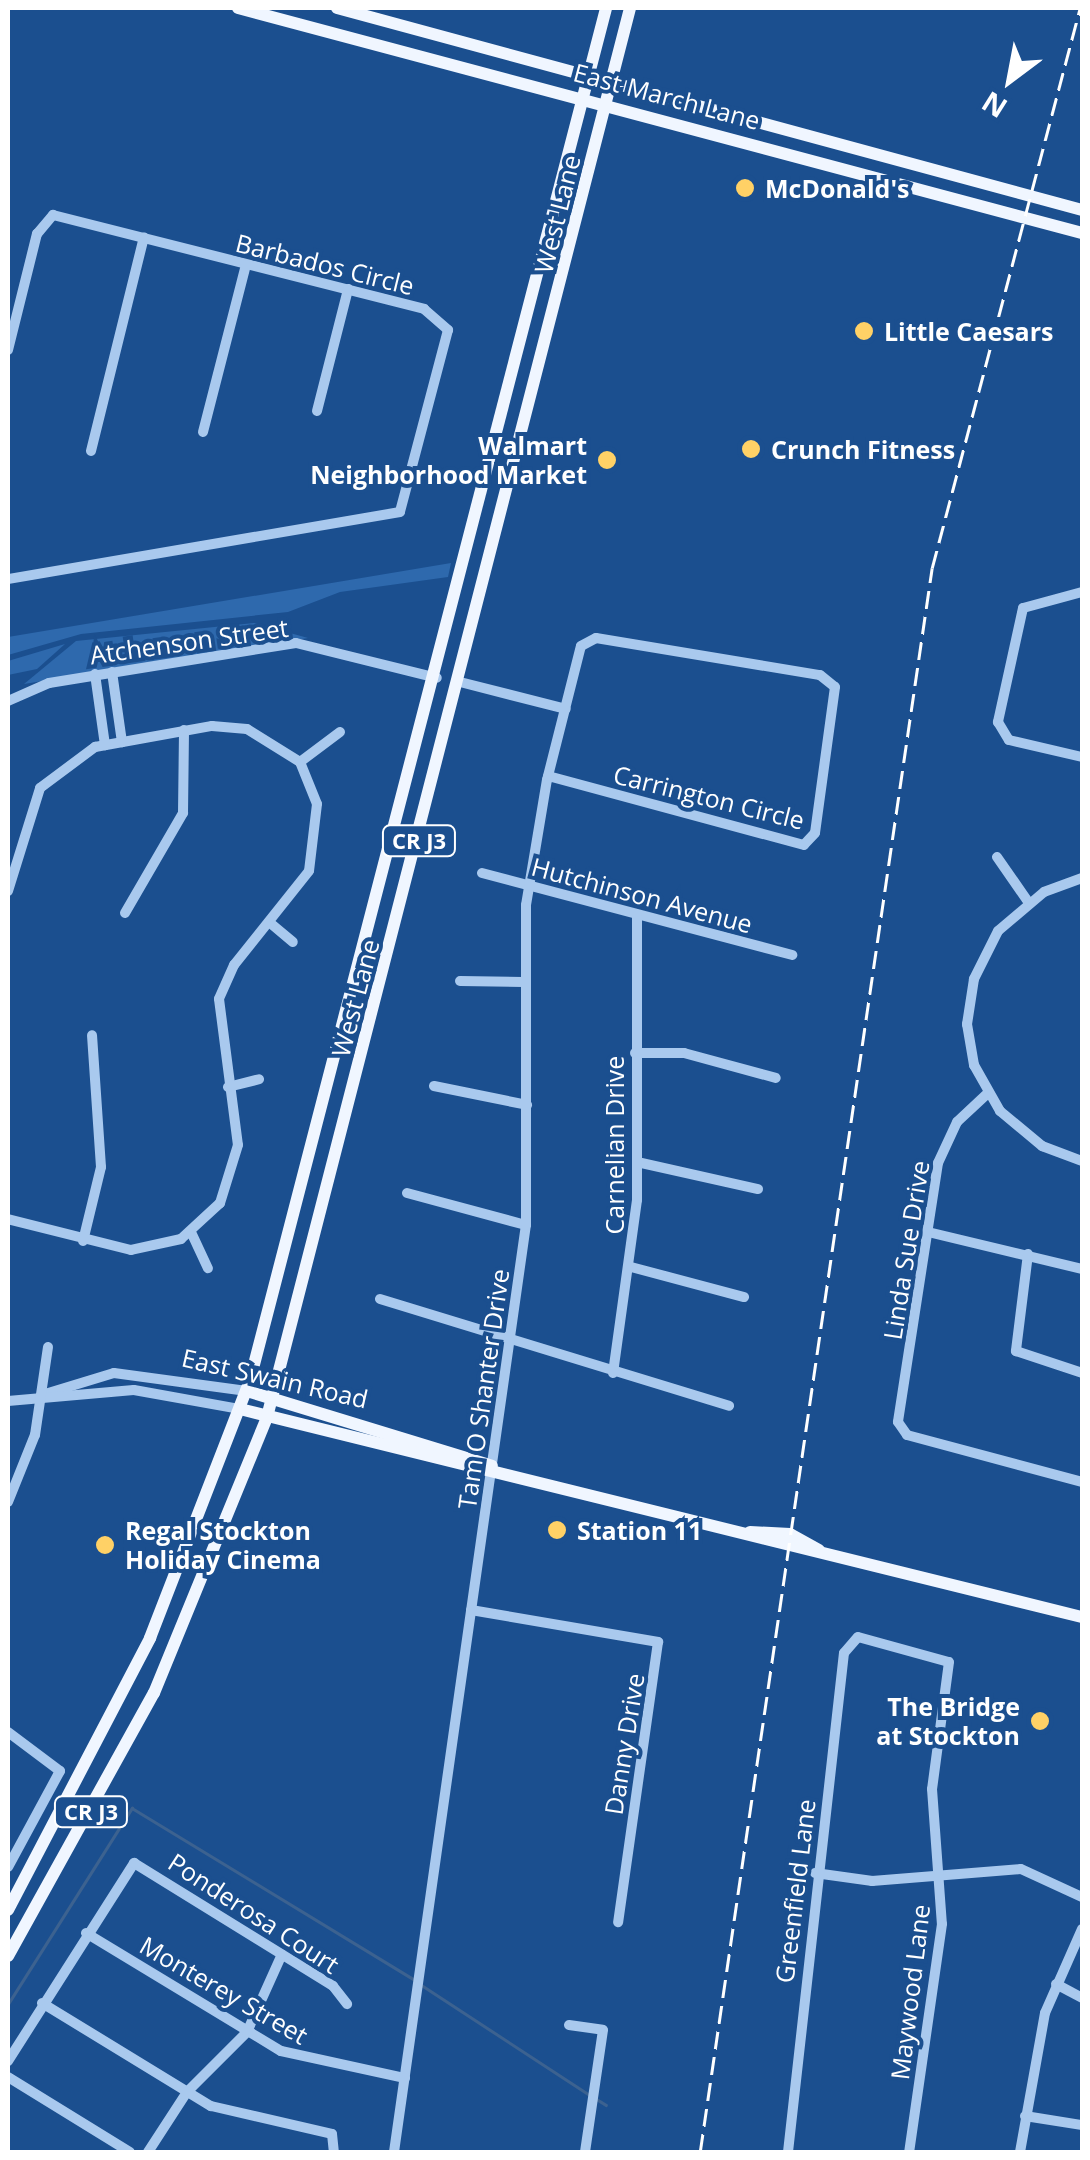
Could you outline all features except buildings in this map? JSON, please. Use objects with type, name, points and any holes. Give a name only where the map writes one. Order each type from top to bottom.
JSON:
[{"type":"main road","name":"East March Lane","points":[[238,8],[1082,233]]},
{"type":"main road","name":"East March Lane","points":[[337,8],[1082,210]]},
{"type":"main road","name":"West Lane","points":[[8,1910],[122,1699],[246,1391],[436,678],[606,8]]},
{"type":"main road","name":"West Lane","points":[[8,1956],[154,1692],[267,1417],[460,682],[630,8]]},
{"type":"main road","name":"East Swain Road","points":[[246,1391],[492,1466]]},
{"type":"main road","name":"East Swain Road","points":[[240,1409],[492,1466],[750,1532],[765,1544],[820,1550],[1082,1617]]},
{"type":"street","name":"Barbados Circle","points":[[8,350],[45,218],[144,237],[437,314],[448,330],[400,512],[8,578]]},
{"type":"street","points":[[91,451],[144,237]]},
{"type":"street","points":[[203,432],[246,264]]},
{"type":"street","points":[[317,411],[348,290]]},
{"type":"street","points":[[8,294],[21,297]]},
{"type":"street","points":[[1082,592],[1022,610],[1001,732],[1082,758]]},
{"type":"street","name":"Tam O Shanter Drive","points":[[394,2152],[526,1225],[524,982],[529,884],[548,776],[581,646],[591,637]]},
{"type":"street","name":"Carrington Circle","points":[[548,776],[801,846],[815,833],[830,679],[591,637]]},
{"type":"street","name":"Atchenson Street","points":[[8,701],[95,674],[296,643],[436,678]]},
{"type":"street","points":[[112,672],[122,742]]},
{"type":"street","points":[[95,674],[106,745]]},
{"type":"street","points":[[460,682],[566,709]]},
{"type":"street","points":[[8,891],[40,788],[71,758],[106,745],[184,730],[247,729],[300,762],[318,804],[318,844],[301,885],[269,922],[220,999],[234,1173],[191,1232],[131,1250],[8,1219]]},
{"type":"street","points":[[125,912],[183,812],[184,730]]},
{"type":"street","points":[[300,762],[340,732]]},
{"type":"street","points":[[996,857],[1029,903]]},
{"type":"street","name":"Hutchinson Avenue","points":[[482,873],[792,956]]},
{"type":"street","points":[[1082,878],[1029,903],[990,942],[969,996],[970,1051],[988,1093],[1030,1139],[1082,1161]]},
{"type":"street","name":"Carnelian Drive","points":[[613,1372],[631,1268],[637,1162],[637,916]]},
{"type":"street","points":[[269,922],[293,942]]},
{"type":"street","points":[[460,981],[524,982]]},
{"type":"street","points":[[84,1241],[101,1168],[92,1035]]},
{"type":"street","points":[[635,1052],[684,1053],[776,1078]]},
{"type":"street","points":[[228,1086],[259,1079]]},
{"type":"street","points":[[434,1086],[527,1105]]},
{"type":"street","name":"Linda Sue Drive","points":[[988,1093],[945,1141],[900,1429],[1082,1482]]},
{"type":"street","points":[[637,1162],[758,1189]]},
{"type":"street","points":[[407,1192],[526,1225]]},
{"type":"street","points":[[191,1232],[208,1268]]},
{"type":"street","points":[[928,1232],[1082,1269]]},
{"type":"street","points":[[1028,1254],[1018,1354],[1082,1373]]},
{"type":"street","points":[[631,1268],[744,1297]]},
{"type":"street","points":[[380,1299],[512,1335],[613,1372],[729,1406]]},
{"type":"street","points":[[8,1502],[45,1394],[48,1347]]},
{"type":"street","name":"East Swain Road","points":[[8,1401],[45,1394],[114,1372],[246,1391]]},
{"type":"street","name":"East Swain Road","points":[[45,1394],[163,1391],[240,1409]]},
{"type":"street","name":"Danny Drive","points":[[471,1610],[658,1642],[618,1922]]},
{"type":"street","name":"Maywood Lane","points":[[853,1639],[946,1658],[932,1789],[941,1875],[909,2152]]},
{"type":"street","name":"Greenfield Lane","points":[[788,2152],[815,1872],[853,1639]]},
{"type":"street","points":[[8,1732],[60,1766],[8,1867]]},
{"type":"street","name":"Ponderosa Court","points":[[86,1932],[134,1863],[282,1954],[347,2004]]},
{"type":"street","points":[[815,1872],[872,1881],[1021,1868],[1082,1896]]},
{"type":"street","points":[[1020,2152],[1056,1984],[1082,1929]]},
{"type":"street","points":[[8,2061],[86,1932]]},
{"type":"street","name":"Monterey Street","points":[[86,1932],[247,2032],[302,2059],[405,2078]]},
{"type":"street","points":[[148,2152],[187,2092],[247,2032],[282,1954]]},
{"type":"street","points":[[1056,1984],[1082,1998]]},
{"type":"street","points":[[42,2003],[187,2092],[235,2116],[332,2134],[334,2152]]},
{"type":"street","points":[[569,2025],[603,2030],[585,2152]]},
{"type":"street","points":[[8,2077],[130,2152]]},
{"type":"street","points":[[1025,2116],[1082,2124]]},
{"type":"shaded area","points":[[451,563],[448,577],[340,592],[288,612],[81,634],[8,655],[8,637]]},
{"type":"shaded area","points":[[254,623],[308,638],[24,684],[76,641]]},
{"type":"shaded area","points":[[65,644],[37,669],[8,675],[8,661]]},
{"type":"waterway","points":[[8,2004],[132,1808],[413,1979]]},
{"type":"waterway","points":[[420,1984],[588,2094]]},
{"type":"waterway","points":[[595,2098],[606,2105]]},
{"type":"railway","points":[[700,2152],[932,568],[1080,8]]},
{"type":"place","name":"McDonald's","points":[[745,188]]},
{"type":"place","name":"Little Caesars","points":[[864,331]]},
{"type":"place","name":"Crunch Fitness","points":[[751,449]]},
{"type":"place","name":"Walmart Neighborhood Market","points":[[607,460]]},
{"type":"place","name":"Station 11","points":[[557,1530]]},
{"type":"place","name":"Regal Stockton Holiday Cinema","points":[[105,1545]]},
{"type":"place","name":"The Bridge at Stockton","points":[[1040,1721]]}]
